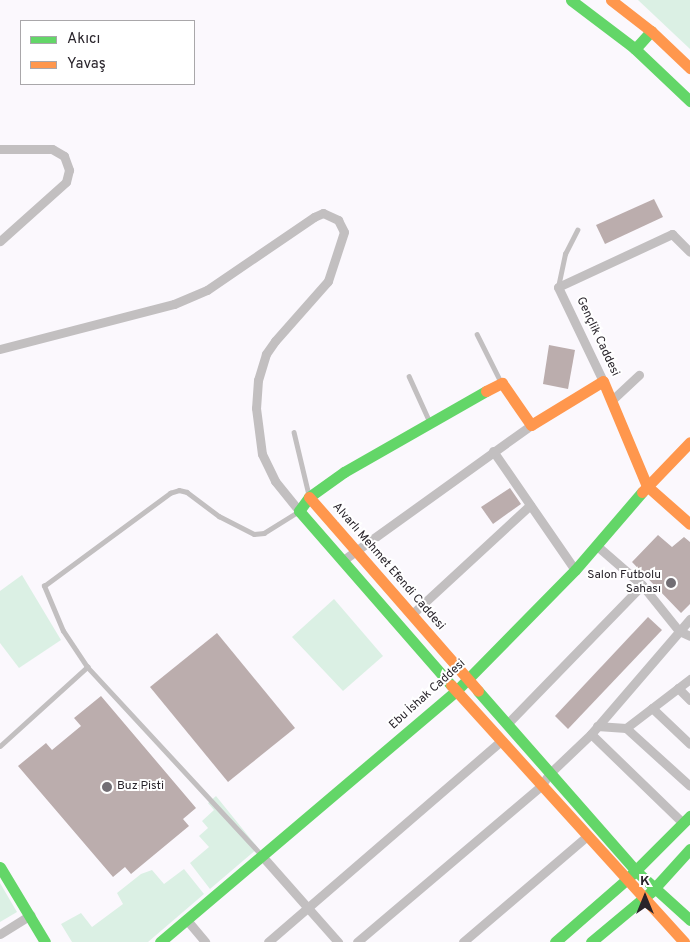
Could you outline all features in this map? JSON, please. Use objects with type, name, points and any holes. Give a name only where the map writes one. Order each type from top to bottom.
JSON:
[{"type":"street","points":[[571,0],[635,49],[690,101]]},
{"type":"street","points":[[611,0],[651,32],[690,68]]},
{"type":"street","points":[[635,49],[651,32]]},
{"type":"street","points":[[0,149],[52,149],[64,156],[69,170],[66,182],[0,241]]},
{"type":"street","points":[[0,349],[174,304],[207,290],[314,217],[323,213],[338,220],[344,232],[328,281],[275,341],[266,354],[258,380],[256,408],[262,454],[275,481],[342,561],[541,786],[684,942]]},
{"type":"street","points":[[558,286],[672,234],[690,252]]},
{"type":"street","name":"Gençlik Caddesi","points":[[558,286],[612,400],[647,486],[690,524]]},
{"type":"street","points":[[612,400],[638,375]]},
{"type":"street","points":[[342,561],[493,451],[531,425],[603,381]]},
{"type":"street","points":[[299,511],[309,497],[344,472],[502,383],[531,425]]},
{"type":"street","name":"Ebu İshak Caddesi","points":[[160,942],[456,691],[575,570],[647,486],[690,442]]},
{"type":"street","points":[[493,451],[575,570]]},
{"type":"street","name":"Alvarlı Mehmet Efendi Caddesi","points":[[309,497],[354,551],[636,871],[690,920]]},
{"type":"street","points":[[411,615],[530,505]]},
{"type":"street","points":[[596,545],[642,585],[679,631],[690,636]]},
{"type":"street","points":[[507,724],[642,585]]},
{"type":"street","points":[[357,942],[541,786],[549,774],[594,730],[690,619]]},
{"type":"street","points":[[594,730],[626,728],[690,679]]},
{"type":"street","points":[[678,688],[690,700]]},
{"type":"street","points":[[652,708],[690,744]]},
{"type":"street","points":[[626,728],[690,786]]},
{"type":"street","points":[[555,942],[636,871],[687,820],[594,730]]},
{"type":"street","points":[[268,942],[501,741]]},
{"type":"street","points":[[463,942],[587,836]]},
{"type":"street","points":[[590,942],[644,899],[690,849]]},
{"type":"street","points":[[262,856],[338,942]]},
{"type":"street","points":[[0,868],[31,915],[45,942]]},
{"type":"street","points":[[0,934],[31,915]]},
{"type":"street","points":[[186,919],[204,942]]},
{"type":"lane","points":[[558,286],[566,254],[577,230]]},
{"type":"lane","points":[[477,334],[502,383]]},
{"type":"lane","points":[[409,376],[430,422]]},
{"type":"lane","points":[[294,432],[309,497]]},
{"type":"lane","points":[[262,856],[87,667],[63,631],[44,586],[170,493],[187,492],[219,516],[254,534],[264,533],[299,511]]},
{"type":"lane","points":[[0,746],[87,667]]},
{"type":"green space","points":[[638,0],[690,0],[690,49]]},
{"type":"green space","points":[[22,575],[61,640],[19,668],[0,643],[0,591]]},
{"type":"green space","points":[[334,599],[383,656],[343,691],[292,637]]},
{"type":"green space","points":[[216,796],[258,848],[210,889],[190,863],[209,847],[199,836],[208,828],[202,821],[214,810],[208,803]]},
{"type":"green space","points":[[184,869],[204,894],[148,942],[72,942],[61,924],[81,913],[92,927],[123,904],[117,893],[141,874],[152,870],[164,884]]},
{"type":"green space","points":[[0,883],[17,912],[0,922]]},
{"type":"building","points":[[654,199],[663,217],[605,244],[596,225]]},
{"type":"building","points":[[549,345],[575,350],[568,389],[543,384]]},
{"type":"building","points":[[510,488],[521,504],[493,524],[481,507]]},
{"type":"building","name":"Salon Futbolu Sahası","points":[[658,535],[672,547],[684,537],[690,542],[690,604],[681,613],[632,562]]},
{"type":"building","points":[[648,617],[662,630],[568,729],[555,716]]},
{"type":"building","points":[[217,633],[295,728],[228,782],[150,687]]},
{"type":"building","name":"Buz Pisti","points":[[101,696],[196,808],[183,819],[189,826],[131,874],[125,867],[113,877],[18,766],[46,743],[52,750],[81,726],[74,718]]},
{"type":"traffic: fast","points":[[571,0],[633,47],[690,101]]},
{"type":"traffic: fast","points":[[635,49],[651,31]]},
{"type":"traffic: fast","points":[[451,685],[299,511],[309,497],[344,472],[486,391]]},
{"type":"traffic: fast","points":[[160,942],[456,691],[575,570],[642,492]]},
{"type":"traffic: fast","points":[[478,691],[636,871],[690,920]]},
{"type":"traffic: fast","points":[[555,942],[626,880],[690,816]]},
{"type":"traffic: fast","points":[[591,942],[651,892],[690,849]]},
{"type":"traffic: fast","points":[[0,867],[45,942]]},
{"type":"traffic: slow","points":[[611,0],[651,31],[690,68]]},
{"type":"traffic: slow","points":[[486,391],[502,383],[531,425],[603,381],[647,486],[690,524]]},
{"type":"traffic: slow","points":[[642,492],[690,442]]},
{"type":"traffic: slow","points":[[309,497],[478,691]]},
{"type":"traffic: slow","points":[[451,685],[684,942]]},
{"type":"place","name":"Salon Futbolu Sahası","points":[[671,583]]},
{"type":"place","name":"Buz Pisti","points":[[107,787]]}]
